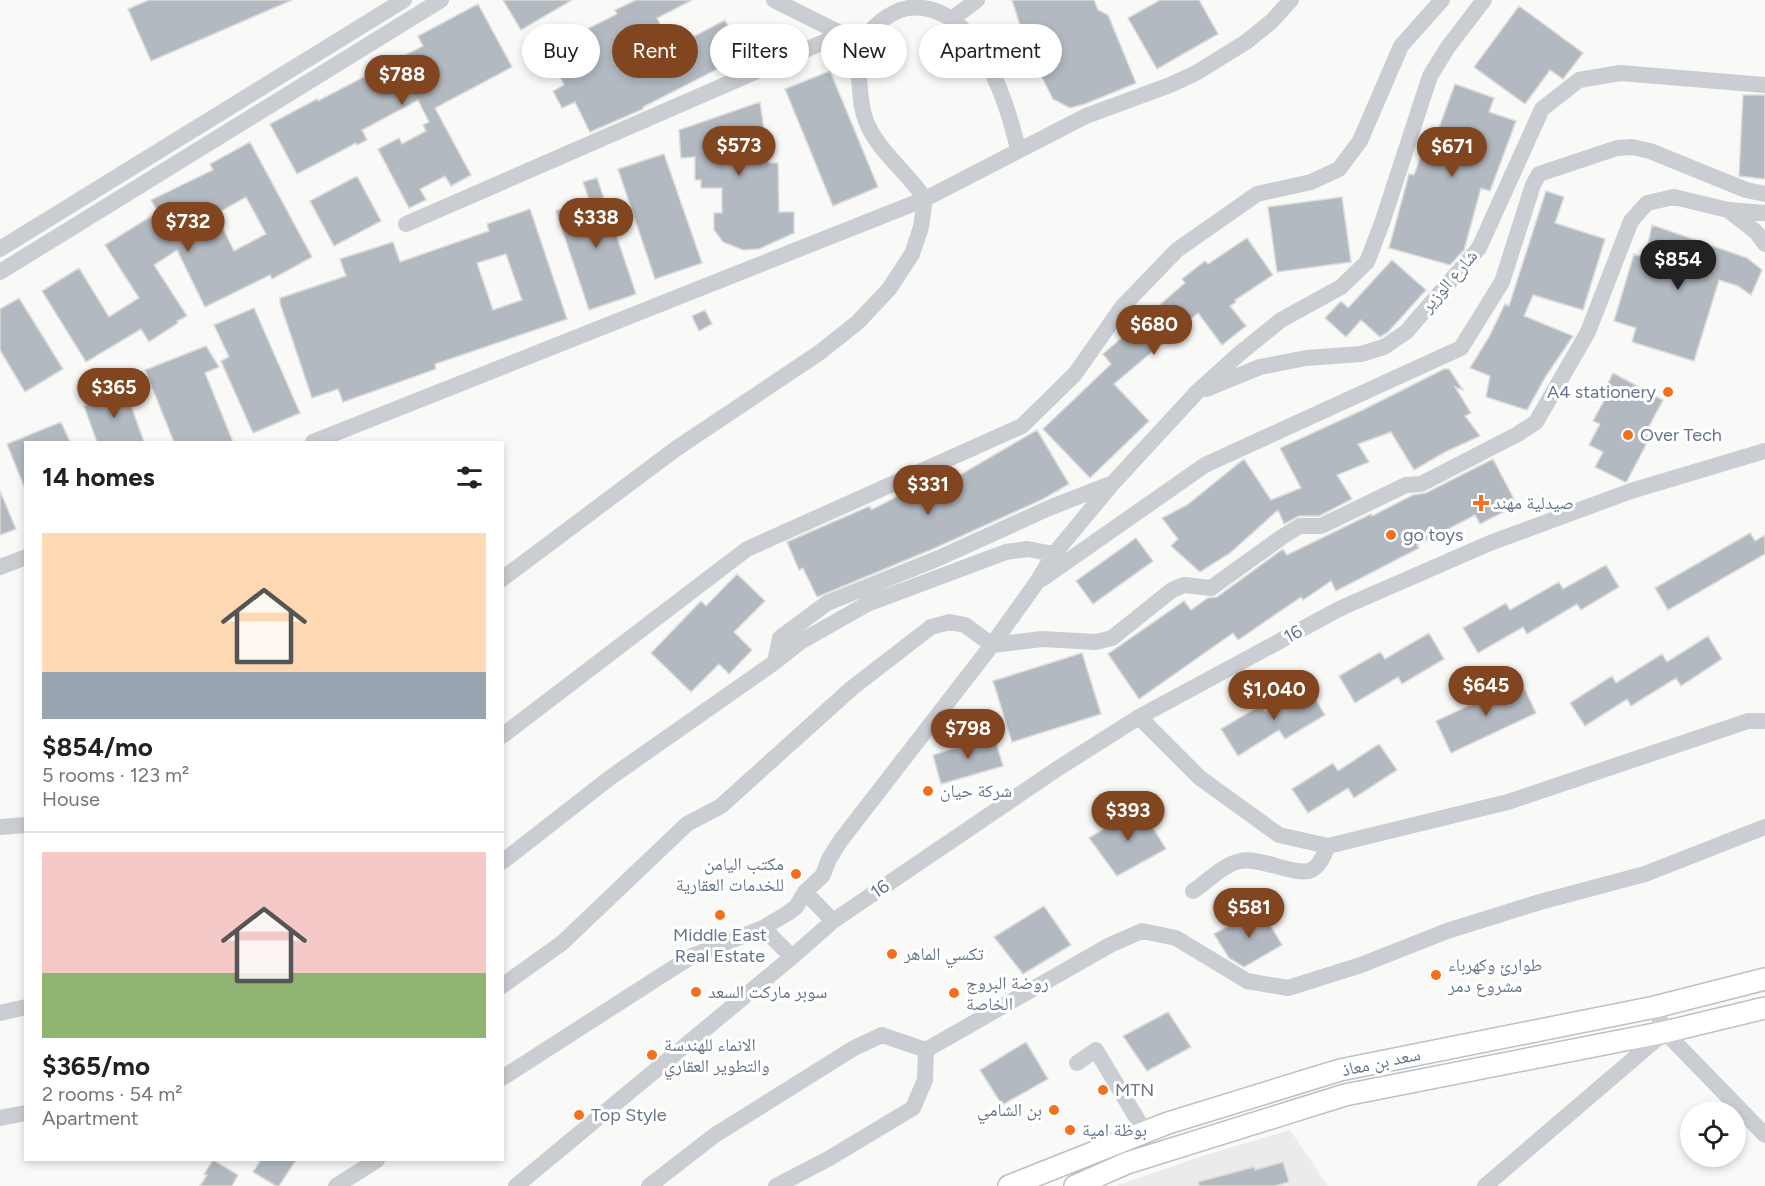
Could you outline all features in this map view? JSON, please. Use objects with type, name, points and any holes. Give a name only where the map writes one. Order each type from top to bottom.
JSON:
[{"type":"main road","name":"سعد بن معاذ","points":[[1009,1186],[1168,1123],[1340,1070],[1655,1006],[1765,979]]},
{"type":"main road","name":"سعد بن معاذ","points":[[1074,1186],[1127,1163],[1345,1095],[1665,1032],[1765,1008]]},
{"type":"street","points":[[0,249],[404,0]]},
{"type":"street","points":[[0,272],[441,0]]},
{"type":"street","points":[[774,0],[822,24]]},
{"type":"street","points":[[953,18],[976,0]]},
{"type":"street","points":[[316,441],[925,199],[1086,116],[1170,86],[1196,73],[1246,42],[1272,21],[1291,0]]},
{"type":"street","points":[[504,734],[747,549],[1022,426],[1075,374],[1122,308],[1177,250],[1257,194],[1311,182],[1339,169],[1360,141],[1401,46],[1442,0]]},
{"type":"street","points":[[504,1077],[692,956],[764,928],[796,907],[805,892],[823,875],[829,859],[842,840],[992,645],[1054,554],[1113,483],[1197,392],[1239,354],[1281,320],[1341,287],[1367,262],[1430,76],[1448,47],[1484,0]]},
{"type":"street","points":[[877,24],[906,4],[926,7],[953,18],[973,36],[991,69],[1007,108],[1018,150]]},
{"type":"street","points":[[406,224],[821,43]]},
{"type":"street","name":"شارع الوزير","points":[[1197,392],[1260,368],[1306,358],[1361,354],[1384,347],[1406,332],[1479,248],[1542,109],[1579,80],[1620,73],[1765,85]]},
{"type":"street","points":[[504,578],[677,448],[819,353],[858,322],[889,288],[912,254],[921,227],[925,199],[910,177],[881,147],[866,122],[859,96],[858,78]]},
{"type":"street","points":[[1037,582],[1205,465],[1461,348],[1502,282],[1533,185],[1539,174],[1617,148],[1632,147],[1746,190],[1765,194]]},
{"type":"street","points":[[504,985],[562,943],[687,824],[721,806],[852,688],[931,627],[950,622],[965,625],[992,645],[1042,639],[1096,642],[1112,638],[1172,590],[1184,585],[1211,588],[1300,526],[1321,526],[1406,485],[1421,484],[1518,434],[1536,422],[1588,332],[1631,222],[1647,203],[1674,197],[1728,210],[1765,213]]},
{"type":"street","points":[[1728,210],[1756,232],[1765,244]]},
{"type":"street","name":"16","points":[[516,1186],[833,921],[977,822],[1139,717],[1341,608],[1479,548],[1631,491],[1765,451]]},
{"type":"street","points":[[775,662],[780,638],[827,603],[939,558],[1049,508],[1113,483]]},
{"type":"street","points":[[504,860],[611,777],[800,642],[867,604],[1006,552],[1027,549],[1054,554]]},
{"type":"street","points":[[0,567],[24,558]]},
{"type":"street","points":[[1139,717],[1200,778],[1279,835],[1328,846],[1508,802],[1748,720],[1765,721]]},
{"type":"street","points":[[0,827],[24,825]]},
{"type":"street","points":[[649,1186],[715,1135],[854,1048],[882,1035],[926,1050],[1110,945],[1142,931],[1176,938],[1247,981],[1288,988],[1361,965],[1447,931],[1540,902],[1645,874],[1765,827]]},
{"type":"street","points":[[1193,891],[1241,860],[1270,863],[1304,873],[1313,870],[1321,861],[1328,846]]},
{"type":"street","points":[[805,892],[833,921]]},
{"type":"street","points":[[764,928],[792,957]]},
{"type":"street","points":[[1655,1006],[1665,1032],[1765,1135]]},
{"type":"street","points":[[0,1013],[24,1007]]},
{"type":"street","points":[[1485,1186],[1665,1032]]},
{"type":"street","points":[[776,1186],[828,1159],[913,1108],[925,1080],[926,1050]]},
{"type":"street","points":[[1077,1063],[1096,1050],[1145,1132]]},
{"type":"street","points":[[0,1118],[24,1113]]},
{"type":"street","points":[[336,1186],[375,1161]]},
{"type":"shaded area","points":[[1290,1130],[1328,1186],[1116,1186],[1199,1157]]},
{"type":"building","points":[[149,0],[292,0],[151,61],[128,9]]},
{"type":"building","points":[[503,0],[572,0],[531,24],[522,24],[521,30]]},
{"type":"building","points":[[636,0],[692,0],[657,18],[660,24],[612,24],[612,78],[698,78],[698,34],[710,28],[710,73],[643,109],[590,132],[575,102],[562,108],[553,91],[564,85],[560,78],[600,78],[600,24],[597,24],[617,14],[615,10]]},
{"type":"building","points":[[1012,0],[1094,0],[1098,10],[1108,15],[1136,83],[1070,108],[1053,99],[1042,78],[1062,78],[1062,24],[1020,24]]},
{"type":"building","points":[[1160,0],[1199,0],[1218,34],[1157,69],[1128,18]]},
{"type":"building","points":[[478,4],[512,67],[435,108],[471,175],[451,186],[445,176],[420,189],[426,200],[409,208],[378,149],[399,138],[402,144],[426,131],[423,125],[429,122],[418,100],[362,130],[367,140],[357,145],[356,143],[297,174],[270,124],[423,46],[418,36]]},
{"type":"building","points":[[1519,6],[1583,53],[1563,79],[1550,70],[1525,104],[1474,67]]},
{"type":"building","points":[[821,75],[821,78],[833,78],[878,187],[833,206],[785,89]]},
{"type":"building","points":[[1455,84],[1494,98],[1489,112],[1516,121],[1490,191],[1481,188],[1464,250],[1450,265],[1389,248],[1409,174],[1414,175],[1430,130],[1437,133]]},
{"type":"building","points":[[1743,95],[1765,95],[1765,179],[1739,176]]},
{"type":"building","points":[[760,102],[769,163],[778,163],[779,212],[794,212],[794,233],[759,249],[743,250],[723,242],[714,230],[714,213],[722,213],[722,188],[701,188],[701,180],[695,180],[695,157],[681,158],[679,130]]},
{"type":"building","points":[[250,142],[312,257],[272,279],[270,275],[205,307],[177,250],[154,265],[187,316],[149,342],[141,329],[86,362],[42,291],[79,268],[109,317],[139,298],[105,245],[158,212],[151,200],[213,170],[210,164]],"holes":[[[246,197],[266,234],[234,251],[216,214]]]},
{"type":"building","points":[[664,154],[702,263],[655,279],[618,169]]},
{"type":"building","points":[[357,176],[381,221],[334,246],[310,201]]},
{"type":"building","points":[[597,178],[636,294],[589,310],[556,211],[589,199],[583,182]]},
{"type":"building","points":[[1546,191],[1564,197],[1555,223],[1605,239],[1583,310],[1533,295],[1524,316],[1573,336],[1546,376],[1527,410],[1486,397],[1490,376],[1470,368],[1505,304],[1509,306]]},
{"type":"building","points":[[1342,197],[1351,262],[1277,272],[1268,207]]},
{"type":"building","points":[[530,209],[567,319],[435,364],[436,369],[343,402],[338,389],[312,398],[280,298],[346,276],[340,259],[393,242],[400,262],[489,231],[487,224]],"holes":[[[506,254],[522,300],[493,310],[477,263]]]},
{"type":"building","points":[[1652,225],[1747,258],[1762,270],[1751,295],[1738,286],[1719,280],[1694,361],[1632,342],[1636,328],[1614,321],[1634,254],[1645,258]]},
{"type":"building","points":[[1247,238],[1273,275],[1235,300],[1236,302],[1230,306],[1246,326],[1222,345],[1198,313],[1114,384],[1149,421],[1090,478],[1043,429],[1111,364],[1103,354],[1185,283],[1182,279],[1205,261],[1208,264]]},
{"type":"building","points":[[1392,260],[1426,290],[1388,332],[1380,337],[1361,320],[1346,337],[1325,318],[1341,301],[1348,308]]},
{"type":"building","points":[[19,298],[63,369],[25,392],[0,350],[0,309]]},
{"type":"building","points":[[254,308],[300,413],[253,433],[221,361],[229,357],[214,325]]},
{"type":"building","points":[[705,310],[712,324],[699,331],[692,316]]},
{"type":"building","points":[[206,346],[219,367],[205,373],[233,441],[174,441],[145,370]]},
{"type":"building","points":[[1444,369],[1449,369],[1463,390],[1455,387],[1471,413],[1465,416],[1480,436],[1445,452],[1414,470],[1391,432],[1358,444],[1369,462],[1337,475],[1352,499],[1319,516],[1299,516],[1284,524],[1278,510],[1230,553],[1200,572],[1171,546],[1178,539],[1162,518],[1187,505],[1244,459],[1271,500],[1301,488],[1280,448]]},
{"type":"building","points":[[1613,373],[1663,400],[1645,434],[1650,437],[1625,482],[1595,467],[1603,452],[1589,445],[1600,424],[1593,421],[1611,388],[1607,385]]},
{"type":"building","points":[[125,389],[144,441],[97,441],[84,406]]},
{"type":"building","points":[[61,422],[70,441],[24,441],[24,486],[7,444]]},
{"type":"building","points":[[1037,430],[1069,484],[1043,499],[935,548],[817,597],[803,568],[799,570],[787,542],[870,506],[871,510],[950,470],[955,478]]},
{"type":"building","points":[[1493,459],[1517,505],[1480,524],[1475,515],[1417,545],[1419,548],[1336,591],[1331,581],[1303,600],[1301,597],[1238,640],[1233,633],[1139,699],[1108,654],[1184,601],[1191,610],[1208,598],[1217,597],[1283,549],[1287,555],[1413,495],[1426,493]]},
{"type":"building","points":[[0,491],[16,529],[0,535]]},
{"type":"building","points":[[1750,533],[1755,541],[1765,535],[1765,554],[1668,610],[1655,588]]},
{"type":"building","points":[[1136,538],[1153,561],[1093,604],[1076,581]]},
{"type":"building","points":[[1606,565],[1619,587],[1581,610],[1577,604],[1527,634],[1523,627],[1478,653],[1463,628],[1506,603],[1510,610],[1559,582],[1563,589]]},
{"type":"building","points":[[737,574],[765,601],[734,632],[752,650],[729,674],[719,664],[691,692],[651,653],[701,601],[706,606]]},
{"type":"building","points":[[1429,633],[1444,659],[1402,684],[1398,677],[1355,703],[1339,676],[1380,652],[1385,659]]},
{"type":"building","points":[[1708,636],[1722,659],[1681,686],[1676,678],[1631,706],[1627,699],[1585,726],[1570,703],[1612,676],[1616,683],[1662,654],[1667,662]]},
{"type":"building","points":[[1082,653],[1101,714],[1012,742],[993,681]]},
{"type":"building","points":[[1521,681],[1536,713],[1451,753],[1436,721]]},
{"type":"building","points":[[1307,685],[1325,715],[1285,739],[1279,730],[1238,756],[1221,729],[1261,705],[1265,711]]},
{"type":"building","points":[[994,736],[1003,766],[941,784],[933,755]]},
{"type":"building","points":[[1379,744],[1397,770],[1354,798],[1348,788],[1308,813],[1292,789],[1333,763],[1338,771]]},
{"type":"building","points":[[1140,807],[1166,849],[1117,876],[1089,838]]},
{"type":"building","points":[[1044,906],[1071,945],[1023,974],[994,937]]},
{"type":"building","points":[[1260,908],[1282,945],[1244,967],[1229,958],[1214,934]]},
{"type":"building","points":[[1168,1012],[1191,1047],[1147,1071],[1123,1036]]},
{"type":"building","points":[[1026,1042],[1048,1079],[1002,1105],[980,1070]]},
{"type":"building","points":[[215,1161],[238,1175],[232,1186],[200,1186],[207,1175],[204,1174]]},
{"type":"building","points":[[260,1161],[295,1161],[279,1186],[253,1172]]},
{"type":"building","points":[[1283,1162],[1289,1182],[1275,1186],[1199,1186],[1198,1182]]},
{"type":"place","name":"A4 stationery","points":[[1668,392]]},
{"type":"place","name":"Over Tech","points":[[1628,435]]},
{"type":"place","name":"صيدلية مهند","points":[[1481,503]]},
{"type":"place","name":"go toys","points":[[1391,535]]},
{"type":"place","name":"شركة حيان","points":[[928,791]]},
{"type":"place","name":"مكتب اليامن للخدمات العقارية","points":[[796,874]]},
{"type":"place","name":"Middle East Real Estate","points":[[720,915]]},
{"type":"place","name":"تكسي الماهر","points":[[892,954]]},
{"type":"place","name":"طوارئ وكهرباء مشروع دمر","points":[[1436,975]]},
{"type":"place","name":"سوبر ماركت السعد","points":[[696,992]]},
{"type":"place","name":"روضة البروج الخاصة","points":[[954,993]]},
{"type":"place","name":"الانماء للهندسة والتطوير العقاري","points":[[652,1055]]},
{"type":"place","name":"MTN","points":[[1103,1090]]},
{"type":"place","name":"بن الشامي","points":[[1054,1110]]},
{"type":"place","name":"Top Style","points":[[579,1115]]},
{"type":"place","name":"بوظة امية","points":[[1070,1130]]}]
